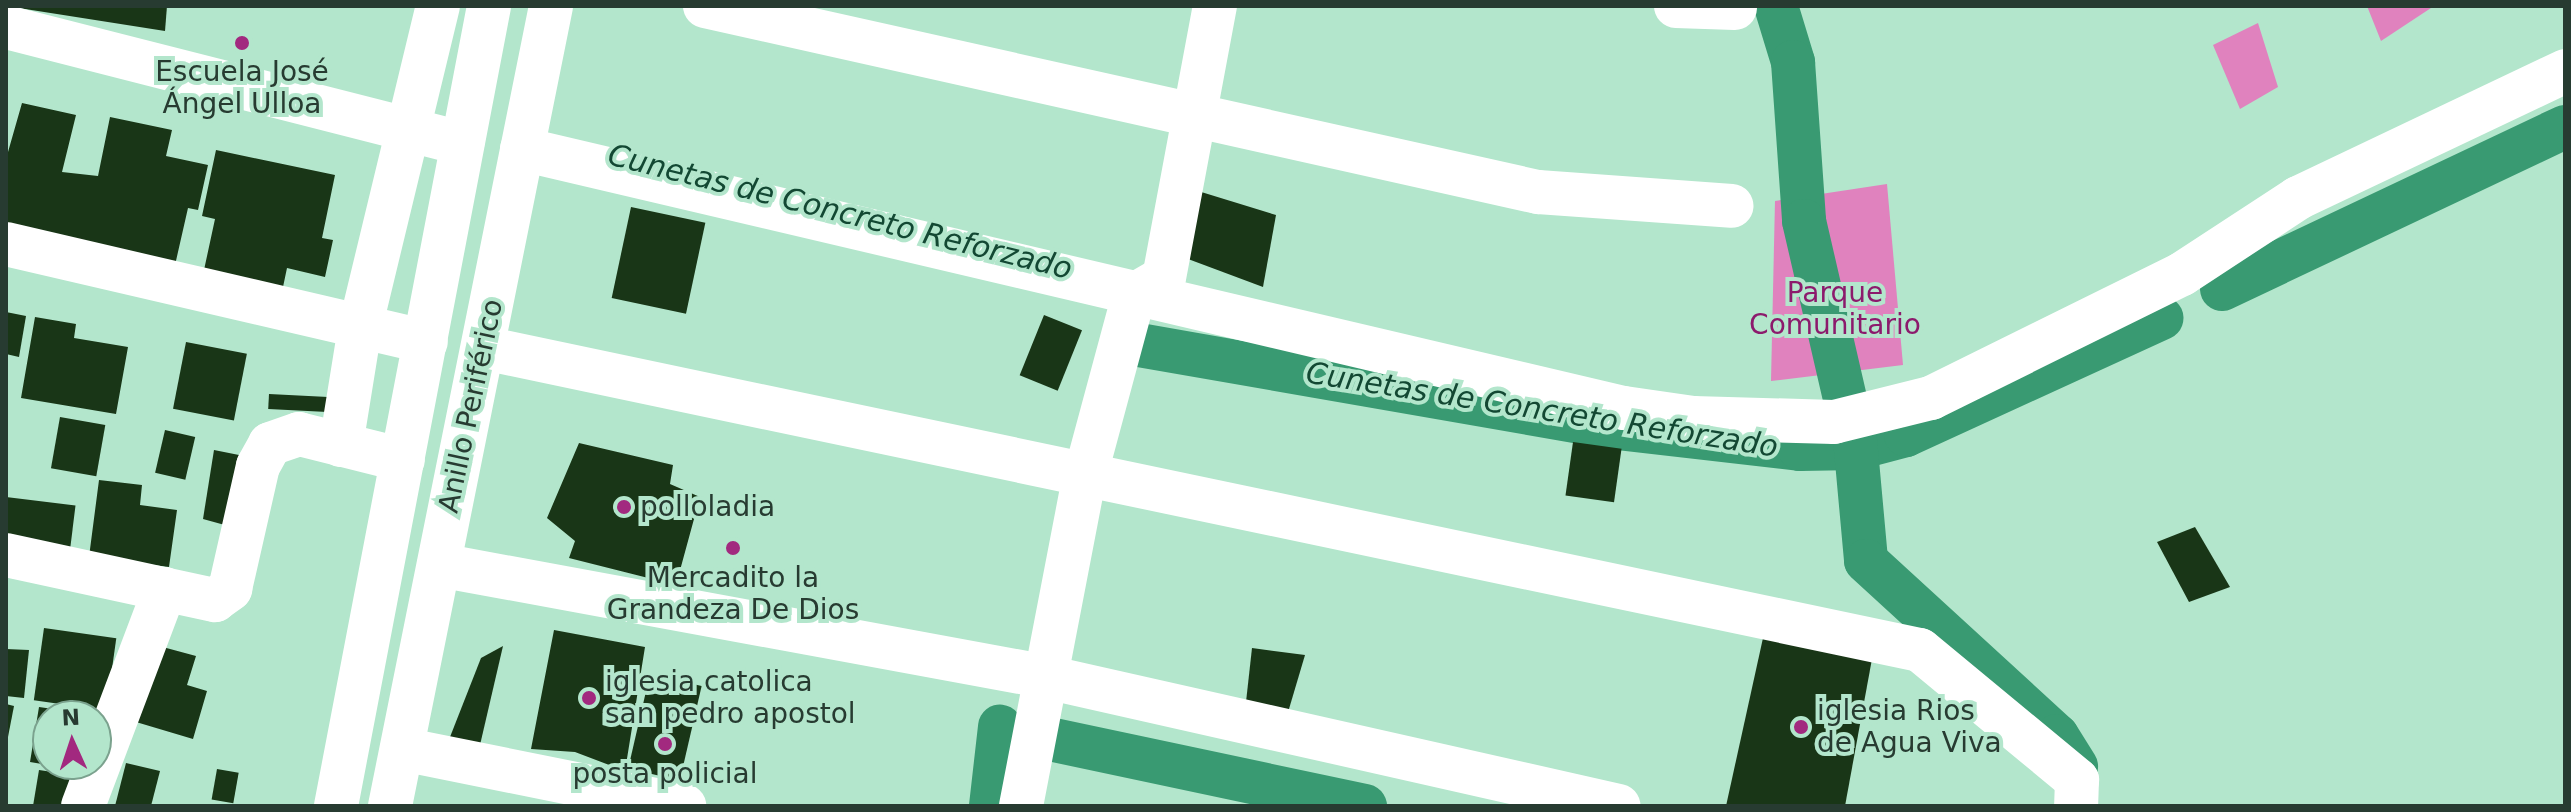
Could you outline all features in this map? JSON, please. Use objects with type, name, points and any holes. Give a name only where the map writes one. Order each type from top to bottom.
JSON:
[{"type":"main road","points":[[341,445],[360,328],[438,6]]},
{"type":"main road","name":"Anillo Periférico","points":[[336,806],[489,6]]},
{"type":"main road","name":"Anillo Periférico","points":[[390,806],[551,6]]},
{"type":"main road","points":[[705,6],[1195,110],[1538,192],[1731,206]]},
{"type":"main road","points":[[1021,806],[1042,676],[1084,480],[1134,295],[1164,278],[1215,6]]},
{"type":"main road","points":[[1676,6],[1735,8]]},
{"type":"main road","points":[[6,27],[462,143]]},
{"type":"main road","points":[[522,149],[1624,408],[1693,418],[1834,422],[1931,398],[2182,274],[2298,198],[2565,71]]},
{"type":"main road","points":[[6,244],[426,342]]},
{"type":"main road","points":[[484,348],[1084,480],[1920,650],[2077,780],[2076,806]]},
{"type":"main road","points":[[6,555],[215,600],[230,589],[258,466],[270,444],[299,434],[403,460]]},
{"type":"main road","points":[[439,565],[1042,676],[1619,806]]},
{"type":"main road","points":[[83,806],[165,589]]},
{"type":"main road","points":[[402,749],[684,806]]},
{"type":"green space","points":[[2367,6],[2434,6],[2381,41]]},
{"type":"green space","points":[[2258,23],[2278,87],[2240,109],[2213,45]]},
{"type":"green space","name":"Parque Comunitario","points":[[1887,184],[1903,365],[1771,381],[1775,201]]},
{"type":"building","points":[[6,6],[167,6],[165,31]]},
{"type":"building","points":[[22,103],[76,115],[62,172],[98,176],[110,117],[172,130],[166,156],[208,165],[198,210],[188,208],[173,274],[6,237],[6,159]]},
{"type":"building","points":[[216,150],[335,175],[322,238],[333,240],[325,277],[287,268],[283,287],[204,270],[215,219],[202,216]]},
{"type":"building","points":[[1185,187],[1276,215],[1263,287],[1172,253]]},
{"type":"building","points":[[631,207],[705,223],[686,314],[612,298]]},
{"type":"building","points":[[6,312],[26,316],[19,357],[6,354]]},
{"type":"building","points":[[1044,315],[1082,330],[1058,391],[1020,375]]},
{"type":"building","points":[[35,317],[76,324],[74,338],[128,347],[116,414],[21,398]]},
{"type":"building","points":[[186,342],[247,354],[234,421],[173,409]]},
{"type":"building","points":[[269,394],[343,398],[342,413],[268,409]]},
{"type":"building","points":[[60,417],[105,425],[96,476],[51,468]]},
{"type":"building","points":[[165,430],[195,437],[185,480],[155,473]]},
{"type":"building","points":[[1573,442],[1622,449],[1614,502],[1565,495]]},
{"type":"building","name":"polloladia","points":[[579,443],[673,465],[670,484],[700,497],[676,585],[569,558],[575,541],[547,518]]},
{"type":"building","points":[[214,450],[249,457],[232,527],[203,519]]},
{"type":"building","points":[[99,480],[142,485],[140,505],[177,510],[169,567],[89,557]]},
{"type":"building","points":[[6,497],[75,506],[70,550],[6,542]]},
{"type":"building","points":[[2195,527],[2230,587],[2189,602],[2157,542]]},
{"type":"building","points":[[44,628],[116,638],[108,700],[34,700]]},
{"type":"building","name":"iglesia catolica san pedro apostol","points":[[554,630],[645,647],[625,771],[575,752],[531,749]]},
{"type":"building","name":"iglesia Rios de Agua Viva","points":[[1763,638],[1874,648],[1845,806],[1726,806]]},
{"type":"building","points":[[159,646],[196,656],[187,685],[207,691],[193,739],[136,722]]},
{"type":"building","points":[[503,646],[480,745],[450,737],[481,658]]},
{"type":"building","points":[[1252,648],[1305,655],[1286,719],[1246,702]]},
{"type":"building","points":[[6,649],[29,650],[24,698],[6,696]]},
{"type":"building","name":"posta policial","points":[[650,674],[702,686],[680,780],[628,769]]},
{"type":"building","points":[[6,704],[14,706],[7,742],[6,742]]},
{"type":"building","points":[[126,763],[160,771],[151,806],[115,806]]},
{"type":"building","points":[[217,769],[239,773],[233,803],[212,800]]},
{"type":"building","points":[[37,780],[78,780],[75,806],[33,806]]},
{"type":"waterway","points":[[1776,6],[1793,62],[1804,221],[1848,411]]},
{"type":"waterway","name":"Cunetas de Concreto Reforzado","points":[[2222,289],[2565,127]]},
{"type":"waterway","name":"Cunetas de Concreto Reforzado","points":[[1139,345],[1617,428],[1800,449],[1857,448],[1906,435],[2161,318]]},
{"type":"waterway","points":[[1855,439],[1866,561],[2057,736],[2076,767]]},
{"type":"waterway","points":[[991,806],[1000,727]]},
{"type":"waterway","points":[[1054,740],[1365,806]]},
{"type":"place","name":"Escuela José Ángel Ulloa","points":[[242,43]]},
{"type":"place","name":"polloladia","points":[[624,507]]},
{"type":"place","name":"Mercadito la Grandeza De Dios","points":[[733,548]]},
{"type":"place","name":"iglesia catolica san pedro apostol","points":[[589,698]]},
{"type":"place","name":"iglesia Rios de Agua Viva","points":[[1801,727]]},
{"type":"place","name":"posta policial","points":[[665,744]]}]
